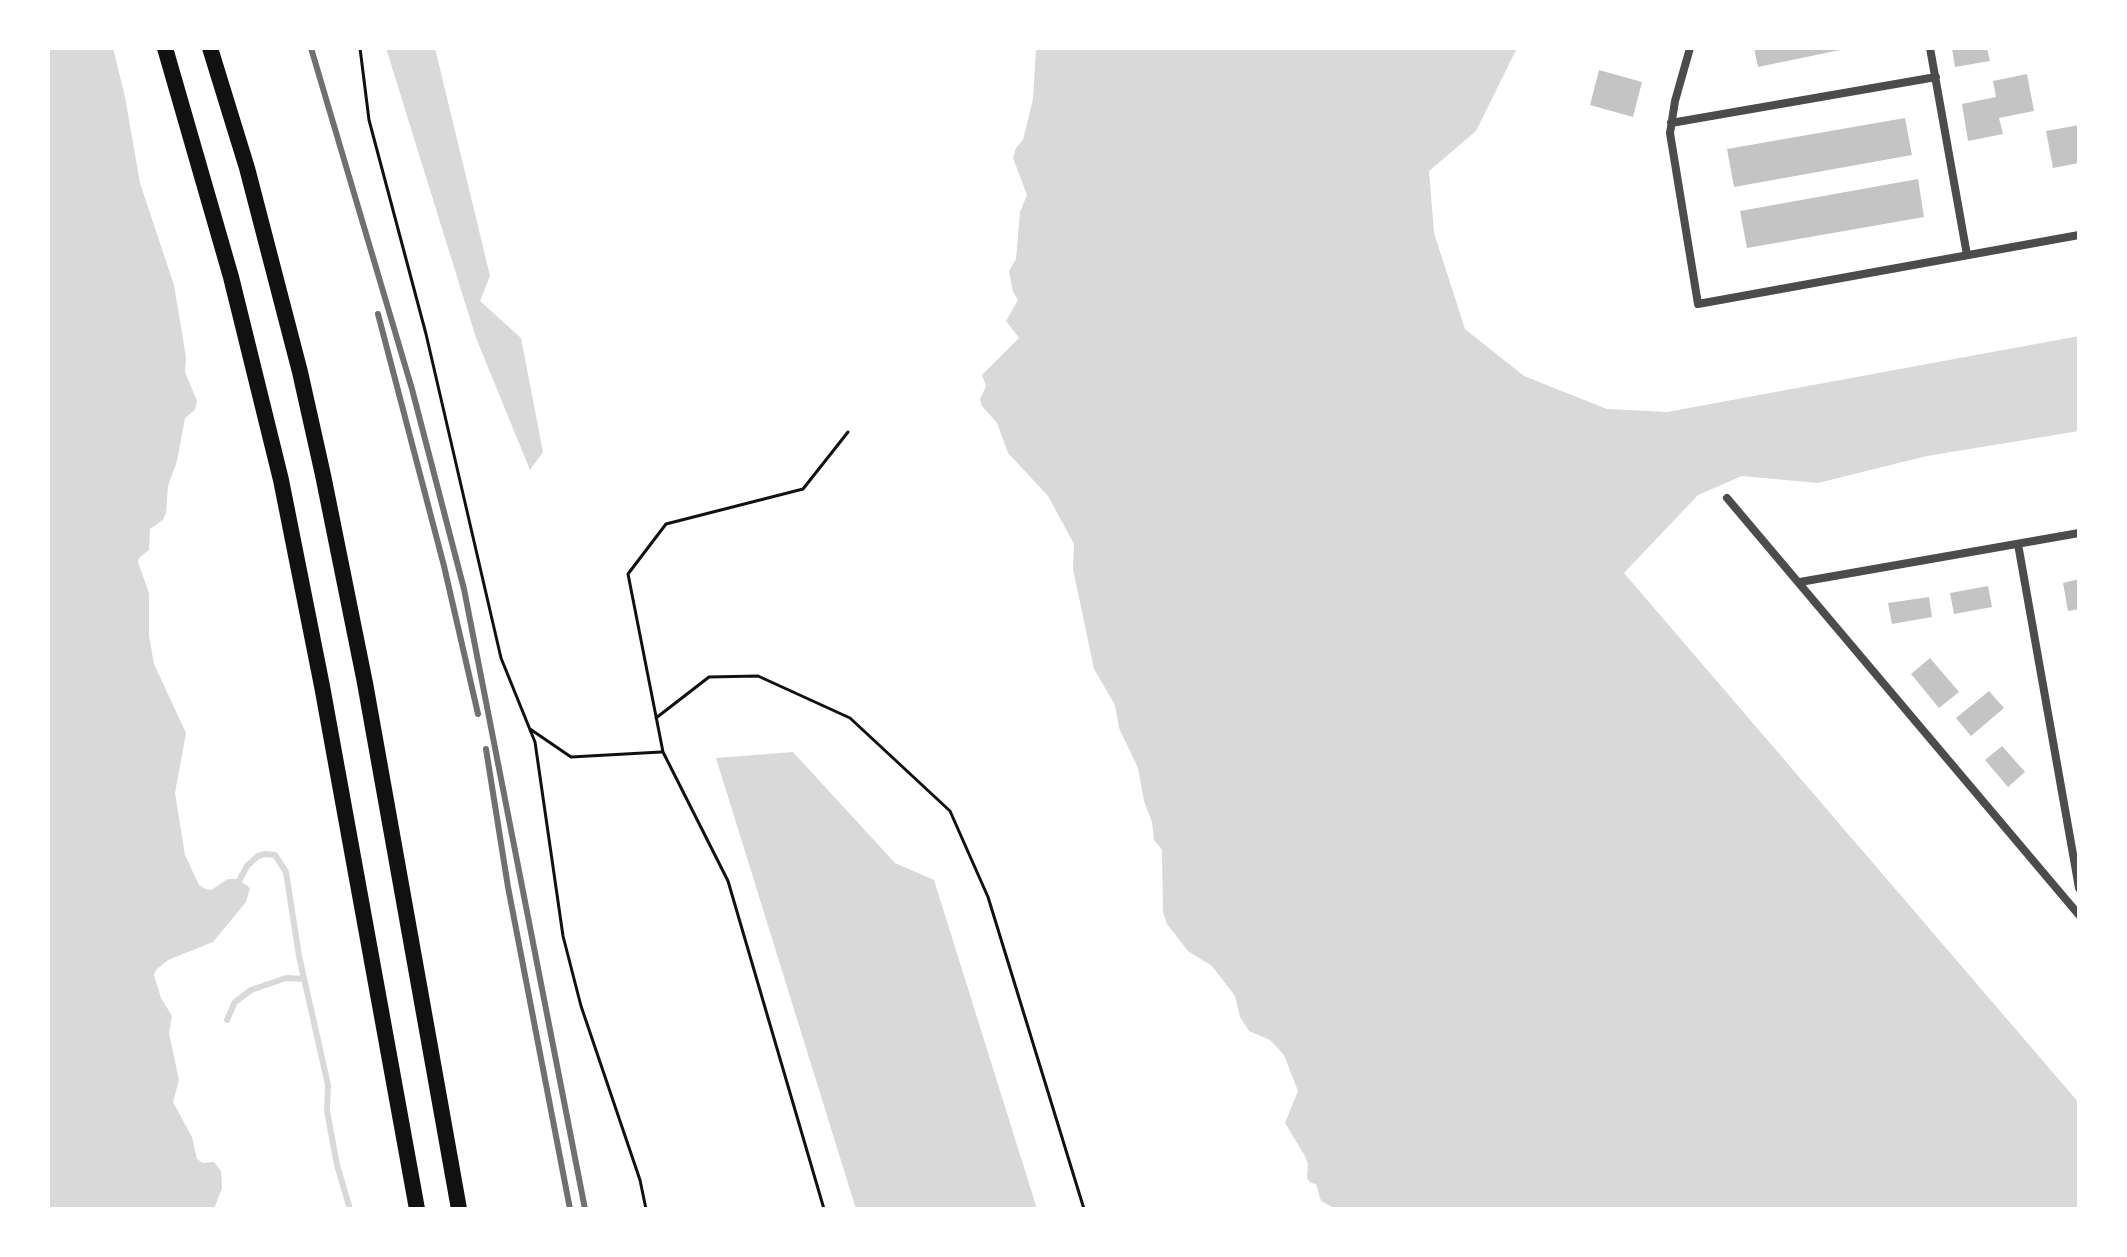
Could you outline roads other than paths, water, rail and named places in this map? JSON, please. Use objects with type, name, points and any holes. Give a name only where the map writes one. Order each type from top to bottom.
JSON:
[{"type":"highway","points":[[165,48],[231,277],[281,480],[417,1209]]},
{"type":"highway","points":[[210,48],[258,212],[300,372],[330,505],[459,1209]]},
{"type":"street","points":[[1690,48],[1671,123],[1672,154],[1698,304],[2079,235]]},
{"type":"street","points":[[1930,48],[1967,255]]},
{"type":"street","points":[[1671,123],[1936,77]]},
{"type":"street","points":[[1727,498],[2079,915]]},
{"type":"street","points":[[1800,582],[2079,533]]},
{"type":"street","points":[[2018,544],[2079,888]]},
{"type":"waterway","points":[[240,879],[247,866],[265,854],[275,855],[286,872],[299,956],[328,1085],[327,1111],[337,1165],[350,1209]]},
{"type":"waterway","points":[[227,1020],[235,1002],[251,990],[286,978],[304,979]]},
{"type":"railway","points":[[311,48],[412,389],[464,589],[585,1209]]},
{"type":"railway","points":[[378,314],[444,566],[478,714]]},
{"type":"railway","points":[[486,749],[508,887],[570,1209]]}]
